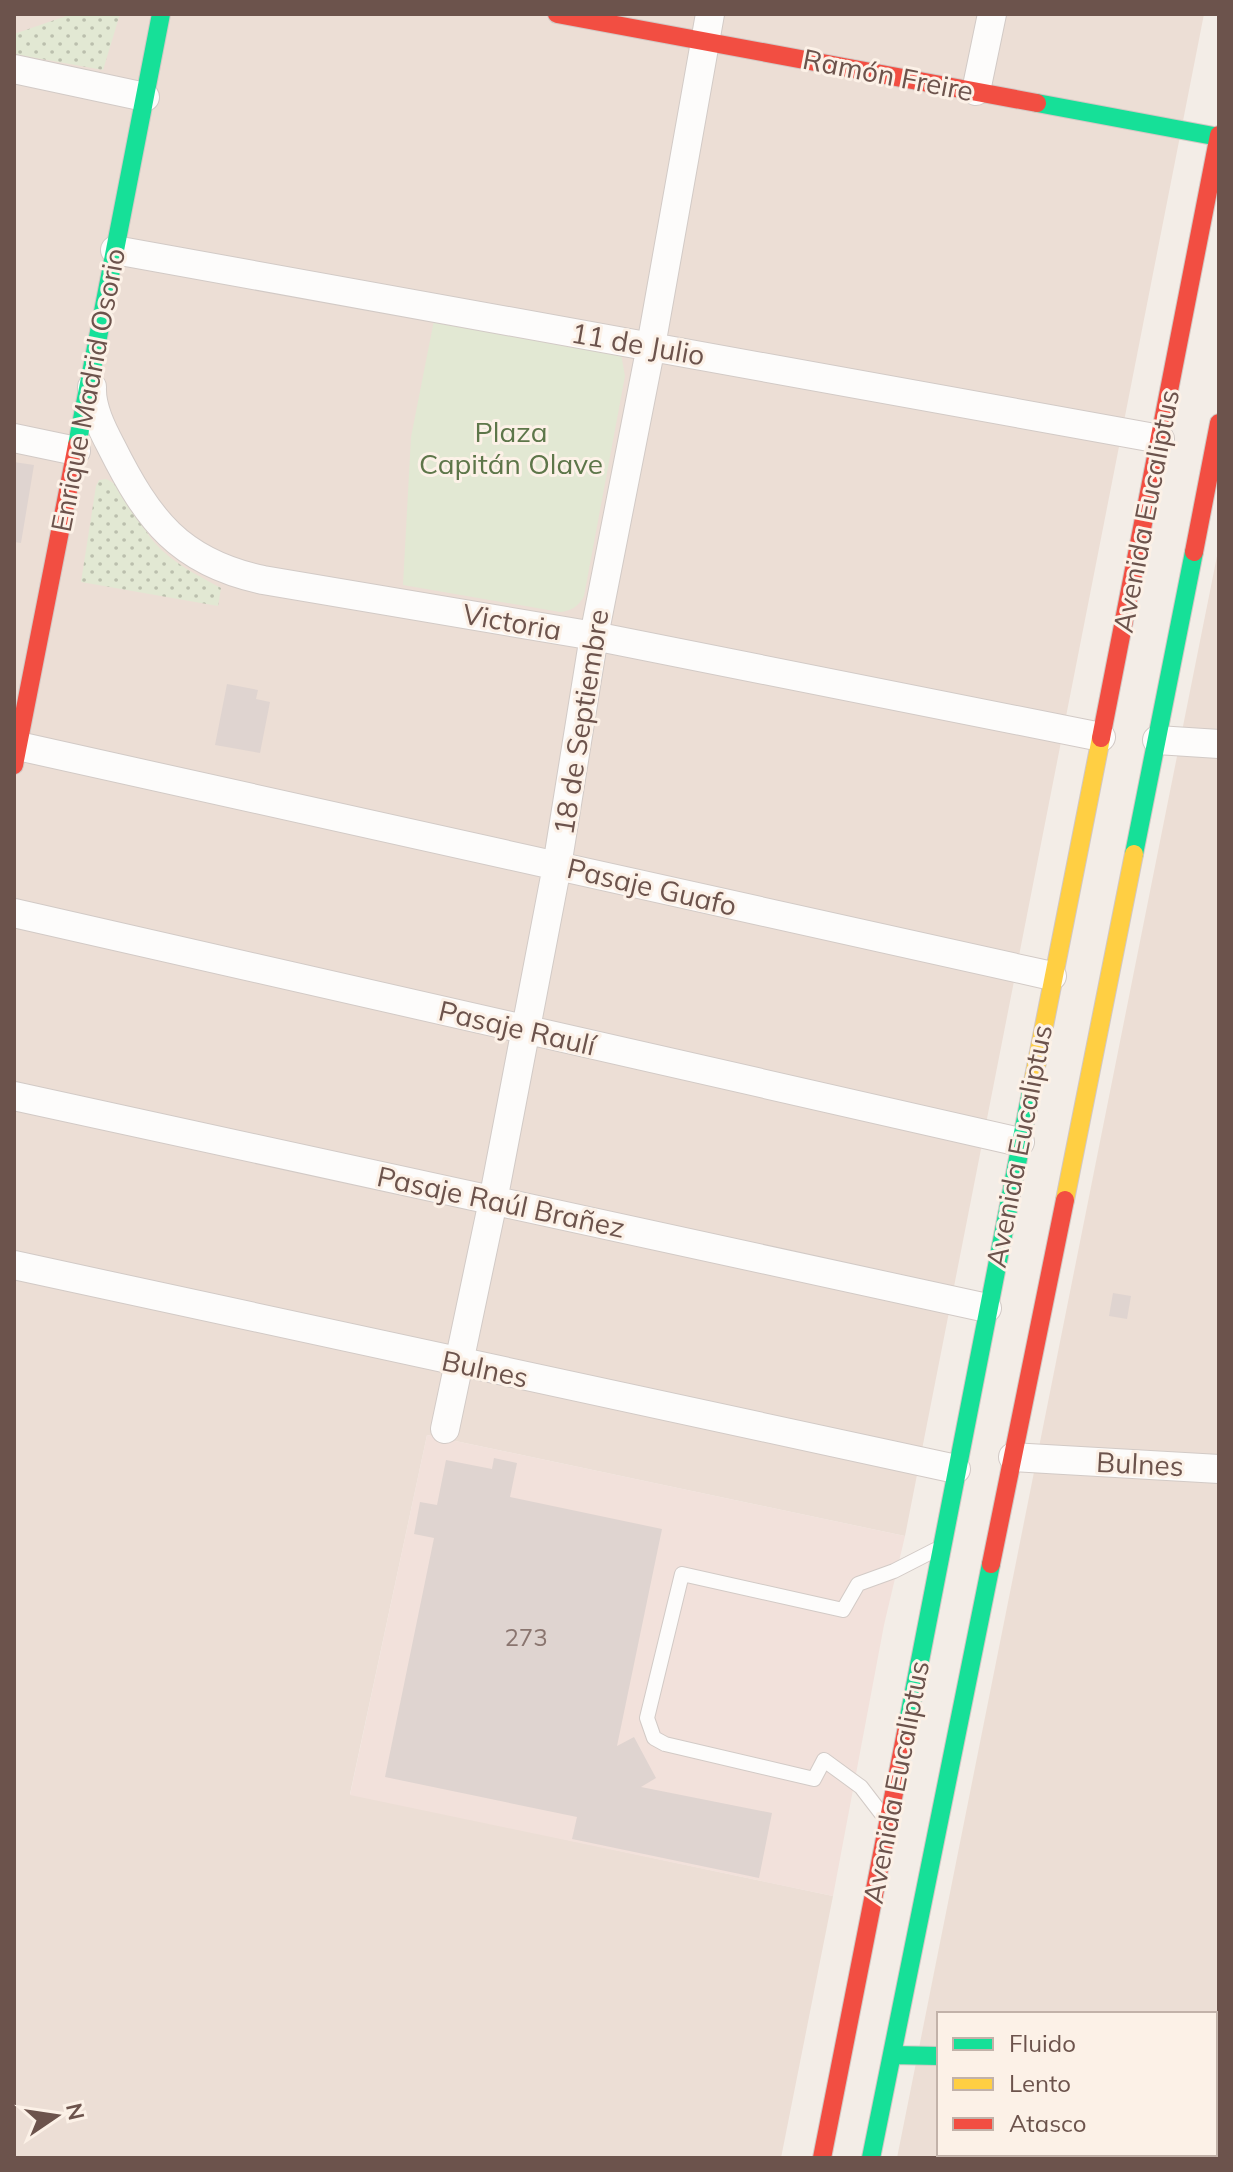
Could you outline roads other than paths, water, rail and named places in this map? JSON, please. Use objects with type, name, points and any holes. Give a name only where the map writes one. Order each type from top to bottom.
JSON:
[{"type":"main road","name":"Enrique Madrid Osorio","points":[[16,755],[161,14]]},
{"type":"main road","name":"Ramón Freire","points":[[557,14],[707,28],[976,91],[1219,136]]},
{"type":"main road","name":"Avenida Eucaliptus","points":[[822,2158],[1070,882],[1219,136]]},
{"type":"main road","name":"Avenida Eucaliptus","points":[[871,2158],[1219,423]]},
{"type":"main road","points":[[1070,882],[1098,878],[1127,892]]},
{"type":"main road","points":[[892,2055],[937,2056]]},
{"type":"street","points":[[976,91],[992,14]]},
{"type":"street","name":"18 de Septiembre","points":[[445,1429],[493,1201],[557,866],[594,636],[651,346],[707,28]]},
{"type":"street","points":[[14,69],[145,97]]},
{"type":"street","name":"11 de Julio","points":[[115,250],[1160,439]]},
{"type":"street","name":"Victoria","points":[[93,363],[91,395],[102,427],[140,501],[158,523],[200,559],[226,571],[263,580],[594,636],[1101,737]]},
{"type":"street","points":[[14,438],[76,451]]},
{"type":"street","points":[[1157,740],[1219,744]]},
{"type":"street","name":"Pasaje Guafo","points":[[16,755],[557,866],[1052,976]]},
{"type":"street","name":"Pasaje Raulí","points":[[14,913],[1020,1142]]},
{"type":"street","name":"Pasaje Raúl Brañez","points":[[14,1096],[987,1308]]},
{"type":"street","name":"Bulnes","points":[[14,1265],[459,1364],[956,1469]]},
{"type":"street","name":"Bulnes","points":[[1013,1457],[1219,1469]]},
{"type":"lane","points":[[888,1823],[861,1787],[824,1760],[814,1779],[665,1744],[654,1738],[647,1718],[682,1574],[843,1610],[858,1584],[894,1571],[941,1547]]},
{"type":"park label","name":"Plaza Capitán Olave","points":[[511,448]]}]
